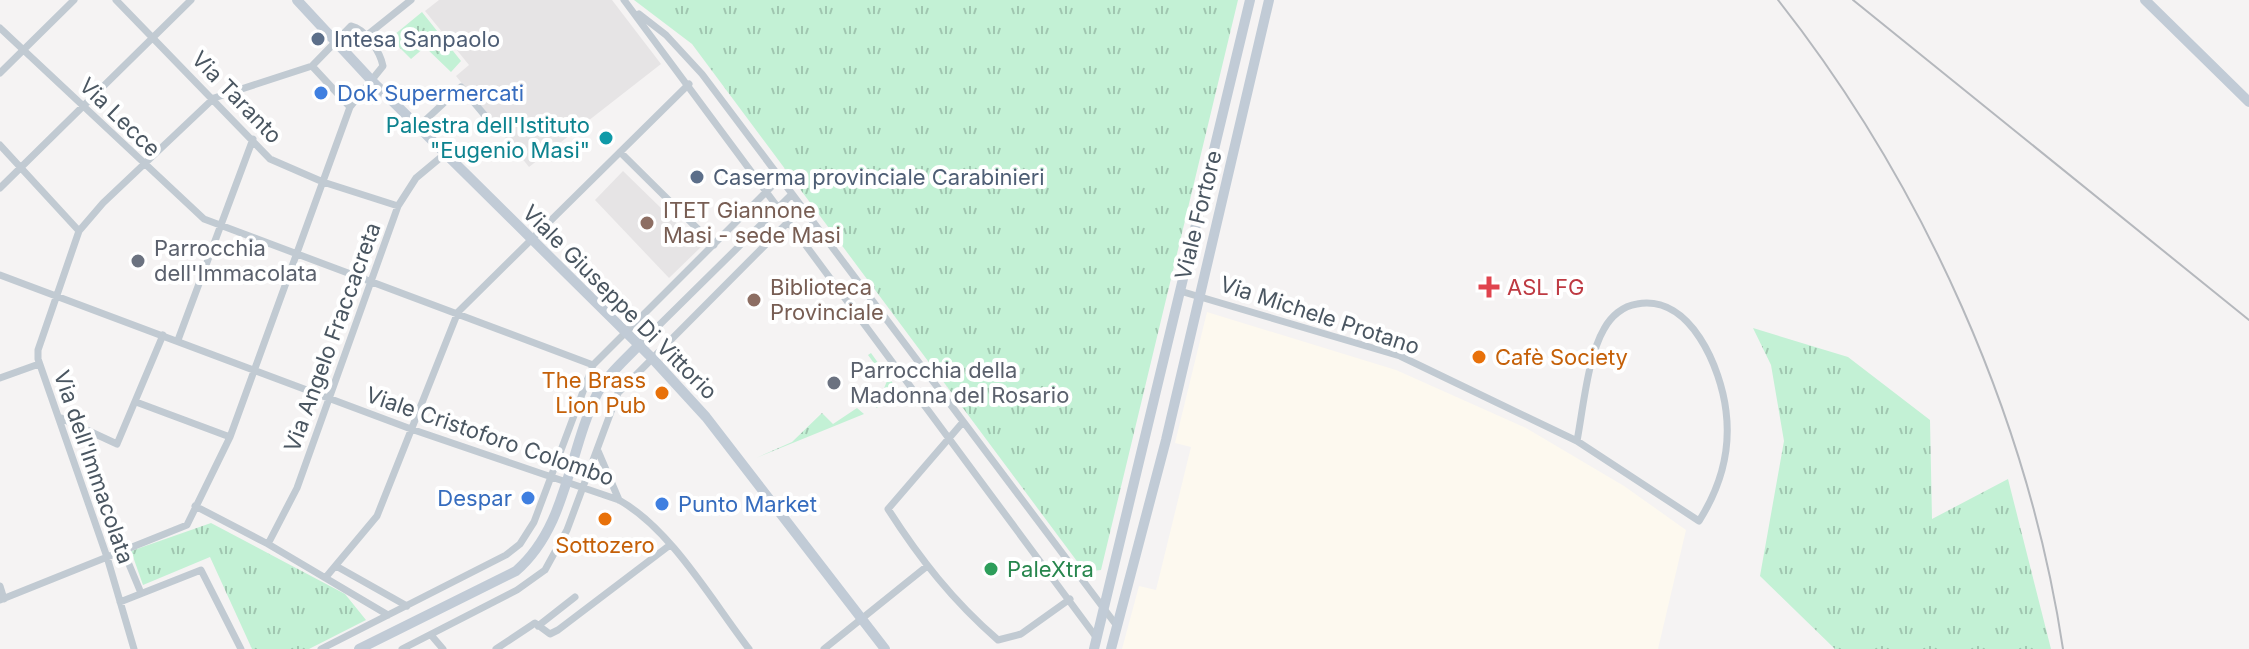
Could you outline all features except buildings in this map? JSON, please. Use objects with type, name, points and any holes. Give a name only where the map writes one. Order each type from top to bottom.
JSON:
[{"type":"main road","name":"Viale Giuseppe Di Vittorio","points":[[297,0],[373,82],[652,358],[706,417],[885,649]]},
{"type":"main road","name":"Viale Fortore","points":[[1094,649],[1148,435],[1250,0]]},
{"type":"main road","name":"Viale Fortore","points":[[1111,649],[1166,440],[1269,0]]},
{"type":"main road","points":[[2145,0],[2249,102]]},
{"type":"main road","points":[[359,649],[512,573],[535,554],[551,526],[599,392],[639,345]]},
{"type":"main road","points":[[1148,435],[1166,440]]},
{"type":"street","points":[[0,73],[74,0]]},
{"type":"street","name":"Via Taranto","points":[[116,0],[270,159],[323,182],[398,206]]},
{"type":"street","points":[[0,188],[191,0]]},
{"type":"street","points":[[366,36],[411,0]]},
{"type":"street","points":[[624,0],[1096,637]]},
{"type":"street","points":[[630,8],[666,35],[702,74],[778,180],[1117,626]]},
{"type":"street","points":[[0,145],[79,231],[103,203],[214,98],[312,66],[351,26],[366,36],[383,66],[350,107],[230,437],[187,525],[2,599],[0,586]]},
{"type":"street","name":"Via Lecce","points":[[0,28],[189,207],[220,225],[593,365]]},
{"type":"street","points":[[312,66],[350,107]]},
{"type":"street","points":[[326,577],[377,516],[458,312],[689,84]]},
{"type":"street","points":[[418,127],[461,87],[492,124]]},
{"type":"street","points":[[730,141],[744,132]]},
{"type":"street","points":[[178,340],[253,139]]},
{"type":"street","points":[[620,152],[714,245]]},
{"type":"street","name":"Via Angelo Fraccacreta","points":[[268,544],[297,488],[398,206],[416,178],[446,153]]},
{"type":"street","points":[[321,649],[488,566],[520,544],[534,522],[593,365],[778,180]]},
{"type":"street","points":[[639,345],[791,195]]},
{"type":"street","points":[[404,649],[517,590],[545,570],[556,555],[618,393],[801,209]]},
{"type":"street","name":"Via dell'Immacolata","points":[[79,231],[38,350],[39,364],[61,418],[134,649]]},
{"type":"street","name":"Viale Cristoforo Colombo","points":[[0,275],[411,429],[619,500],[639,512],[670,545],[749,649]]},
{"type":"street","name":"Via Michele Protano","points":[[1180,291],[1400,356],[1577,441],[1699,521],[1722,469],[1726,412],[1714,367],[1683,318],[1665,307],[1645,303],[1627,306],[1610,320],[1599,341],[1577,441]]},
{"type":"street","points":[[61,418],[117,444],[163,335]]},
{"type":"street","points":[[0,378],[39,364]]},
{"type":"street","points":[[136,402],[230,437]]},
{"type":"street","points":[[963,422],[888,509],[926,567],[959,606],[998,640],[1021,634],[1070,599]]},
{"type":"street","points":[[597,450],[619,500]]},
{"type":"street","points":[[195,506],[268,544],[388,615]]},
{"type":"street","points":[[496,649],[535,623],[550,634],[558,630],[670,545]]},
{"type":"street","points":[[123,550],[141,593]]},
{"type":"street","points":[[336,566],[407,606]]},
{"type":"street","points":[[824,649],[926,567]]},
{"type":"street","points":[[120,602],[201,570],[241,649]]},
{"type":"street","points":[[512,573],[517,590]]},
{"type":"street","points":[[538,626],[575,597]]},
{"type":"street","points":[[431,635],[443,649]]},
{"type":"shaded area","points":[[439,0],[612,0],[661,64],[529,167],[456,76],[469,65],[425,11]]},
{"type":"shaded area","name":"ITET Giannone Masi - sede Masi","points":[[623,171],[701,247],[669,278],[595,200]]},
{"type":"shaded area","points":[[1207,312],[1396,370],[1526,428],[1624,486],[1686,530],[1658,649],[1122,649],[1139,586],[1156,590],[1191,447],[1175,443]]},
{"type":"green space","points":[[634,0],[1238,0],[1101,570],[1085,572],[692,44]]},
{"type":"green space","points":[[422,12],[461,61],[451,72],[425,47],[411,59],[394,42],[394,35]]},
{"type":"green space","points":[[1753,328],[1848,357],[1930,420],[1932,519],[2008,479],[2051,649],[1835,649],[1760,576],[1784,441],[1771,365]]},
{"type":"green space","points":[[871,353],[902,396],[876,408],[887,381],[868,355]]},
{"type":"green space","points":[[857,408],[864,414],[756,458],[792,442],[822,413],[833,424]]},
{"type":"green space","points":[[211,523],[345,594],[366,620],[309,649],[252,649],[210,557],[143,585],[131,551]]},
{"type":"railway","points":[[1778,0],[1879,146],[1923,225],[1962,306],[1996,390],[2024,476],[2047,562],[2063,649]]},
{"type":"railway","points":[[1853,0],[2249,320]]},
{"type":"place","name":"Intesa Sanpaolo","points":[[318,39]]},
{"type":"place","name":"Dok Supermercati","points":[[321,93]]},
{"type":"place","name":"Palestra dell'Istituto \"Eugenio Masi\"","points":[[606,138]]},
{"type":"place","name":"Caserma provinciale Carabinieri","points":[[697,177]]},
{"type":"place","name":"ITET Giannone Masi - sede Masi","points":[[647,223]]},
{"type":"place","name":"Parrocchia dell'Immacolata","points":[[138,261]]},
{"type":"place","name":"ASL FG","points":[[1489,287]]},
{"type":"place","name":"Biblioteca Provinciale","points":[[754,300]]},
{"type":"place","name":"Cafè Society","points":[[1479,357]]},
{"type":"place","name":"Parrocchia della Madonna del Rosario","points":[[834,383]]},
{"type":"place","name":"The Brass Lion Pub","points":[[662,393]]},
{"type":"place","name":"Despar","points":[[528,498]]},
{"type":"place","name":"Punto Market","points":[[662,504]]},
{"type":"place","name":"Sottozero","points":[[605,519]]},
{"type":"place","name":"PaleXtra","points":[[991,569]]}]
